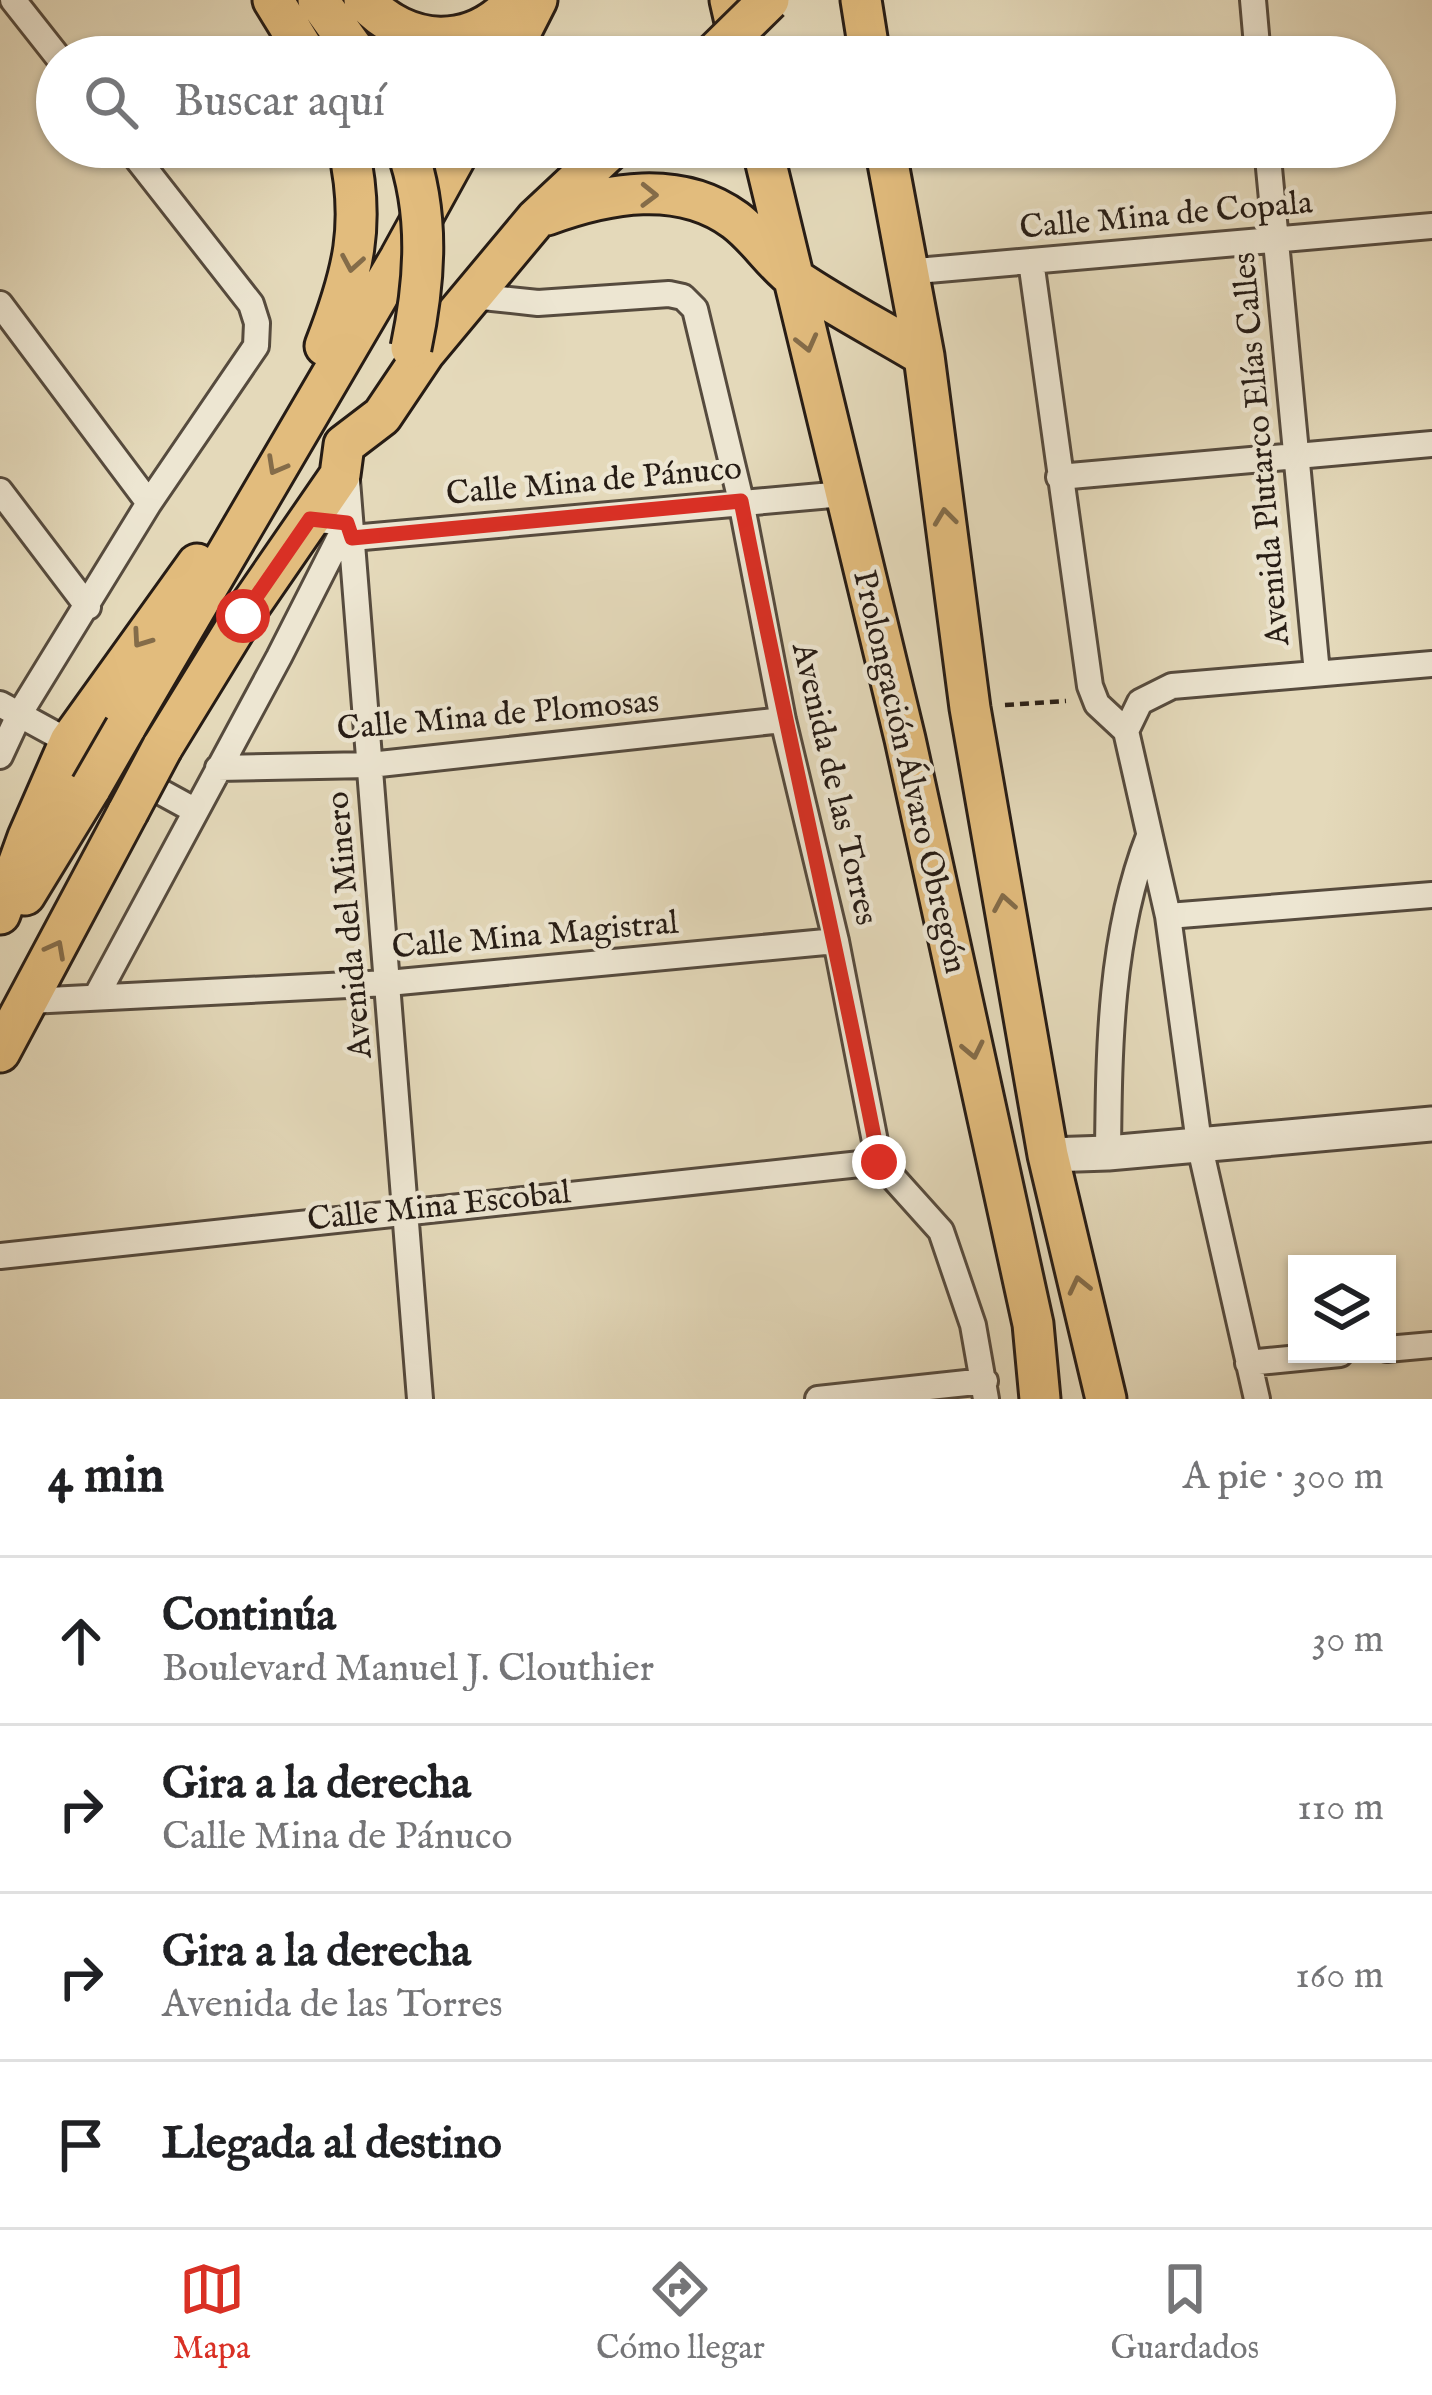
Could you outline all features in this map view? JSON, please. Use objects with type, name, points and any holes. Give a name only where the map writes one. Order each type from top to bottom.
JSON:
[{"type":"main road","points":[[273,0],[295,36]]},
{"type":"main road","points":[[318,0],[344,36]]},
{"type":"main road","points":[[364,0],[399,29],[422,36]]},
{"type":"main road","points":[[452,36],[487,26],[516,0]]},
{"type":"main road","points":[[519,36],[537,0]]},
{"type":"main road","points":[[730,0],[738,36]]},
{"type":"main road","points":[[732,36],[769,0]]},
{"type":"main road","points":[[861,0],[867,36]]},
{"type":"main road","points":[[304,417],[355,260],[357,212],[351,168]]},
{"type":"main road","points":[[392,400],[420,306],[423,226],[411,168]]},
{"type":"main road","points":[[0,936],[449,168]]},
{"type":"main road","points":[[0,1052],[162,748],[243,616],[336,526],[344,445],[382,416],[425,352],[536,219],[591,168]]},
{"type":"main road","name":"Prolongación Álvaro Obregón","points":[[767,168],[904,739],[1033,1324],[1040,1399]]},
{"type":"main road","name":"Prolongación Álvaro Obregón","points":[[888,168],[924,356],[970,708],[1048,1155],[1106,1399]]},
{"type":"main road","points":[[536,219],[614,196],[682,197],[733,219],[791,276],[924,356]]},
{"type":"main road","points":[[0,914],[70,741],[192,570],[246,521]]},
{"type":"street","points":[[14,0],[42,36]]},
{"type":"street","points":[[264,0],[293,36]]},
{"type":"street","points":[[1253,0],[1256,36]]},
{"type":"street","points":[[0,756],[10,708],[88,607],[149,503],[256,346],[257,323],[251,304],[144,168]]},
{"type":"street","name":"Avenida Plutarco Elías Calles","points":[[1269,168],[1317,673]]},
{"type":"street","name":"Calle Mina de Copala","points":[[905,272],[1432,226]]},
{"type":"street","points":[[1031,261],[1090,686],[1097,704],[1126,731],[1168,916],[1199,1143],[1257,1399]]},
{"type":"street","name":"Avenida de las Torres","points":[[473,296],[538,303],[669,294],[691,303],[700,321],[783,721],[836,941],[879,1162]]},
{"type":"street","points":[[0,304],[149,503]]},
{"type":"street","points":[[1059,477],[1432,445]]},
{"type":"street","points":[[0,491],[88,607]]},
{"type":"street","name":"Calle Mina de Pánuco","points":[[336,526],[843,494]]},
{"type":"street","points":[[97,995],[218,768],[336,526]]},
{"type":"street","name":"Avenida del Minero","points":[[336,526],[370,764],[420,1399]]},
{"type":"street","points":[[1126,731],[1140,702],[1160,690],[1432,664]]},
{"type":"street","points":[[10,708],[194,810]]},
{"type":"street","name":"Calle Mina de Plomosas","points":[[218,768],[370,764],[783,721]]},
{"type":"street","points":[[1108,1154],[1114,995],[1125,924],[1150,836]]},
{"type":"street","points":[[1168,916],[1432,895]]},
{"type":"street","name":"Calle Mina Magistral","points":[[29,1001],[388,983],[836,941]]},
{"type":"street","points":[[1048,1155],[1108,1154],[1432,1124]]},
{"type":"street","points":[[818,1399],[986,1390],[973,1325],[941,1231],[879,1162]]},
{"type":"street","name":"Calle Mina Escobal","points":[[0,1256],[879,1162]]},
{"type":"street","points":[[1396,1348],[1432,1345]]},
{"type":"street","points":[[1248,1363],[1288,1359]]},
{"type":"path","points":[[970,708],[1068,700]]},
{"type":"route","points":[[243,616],[310,519],[347,523],[352,538],[741,501],[783,721],[836,941],[879,1162]]}]
